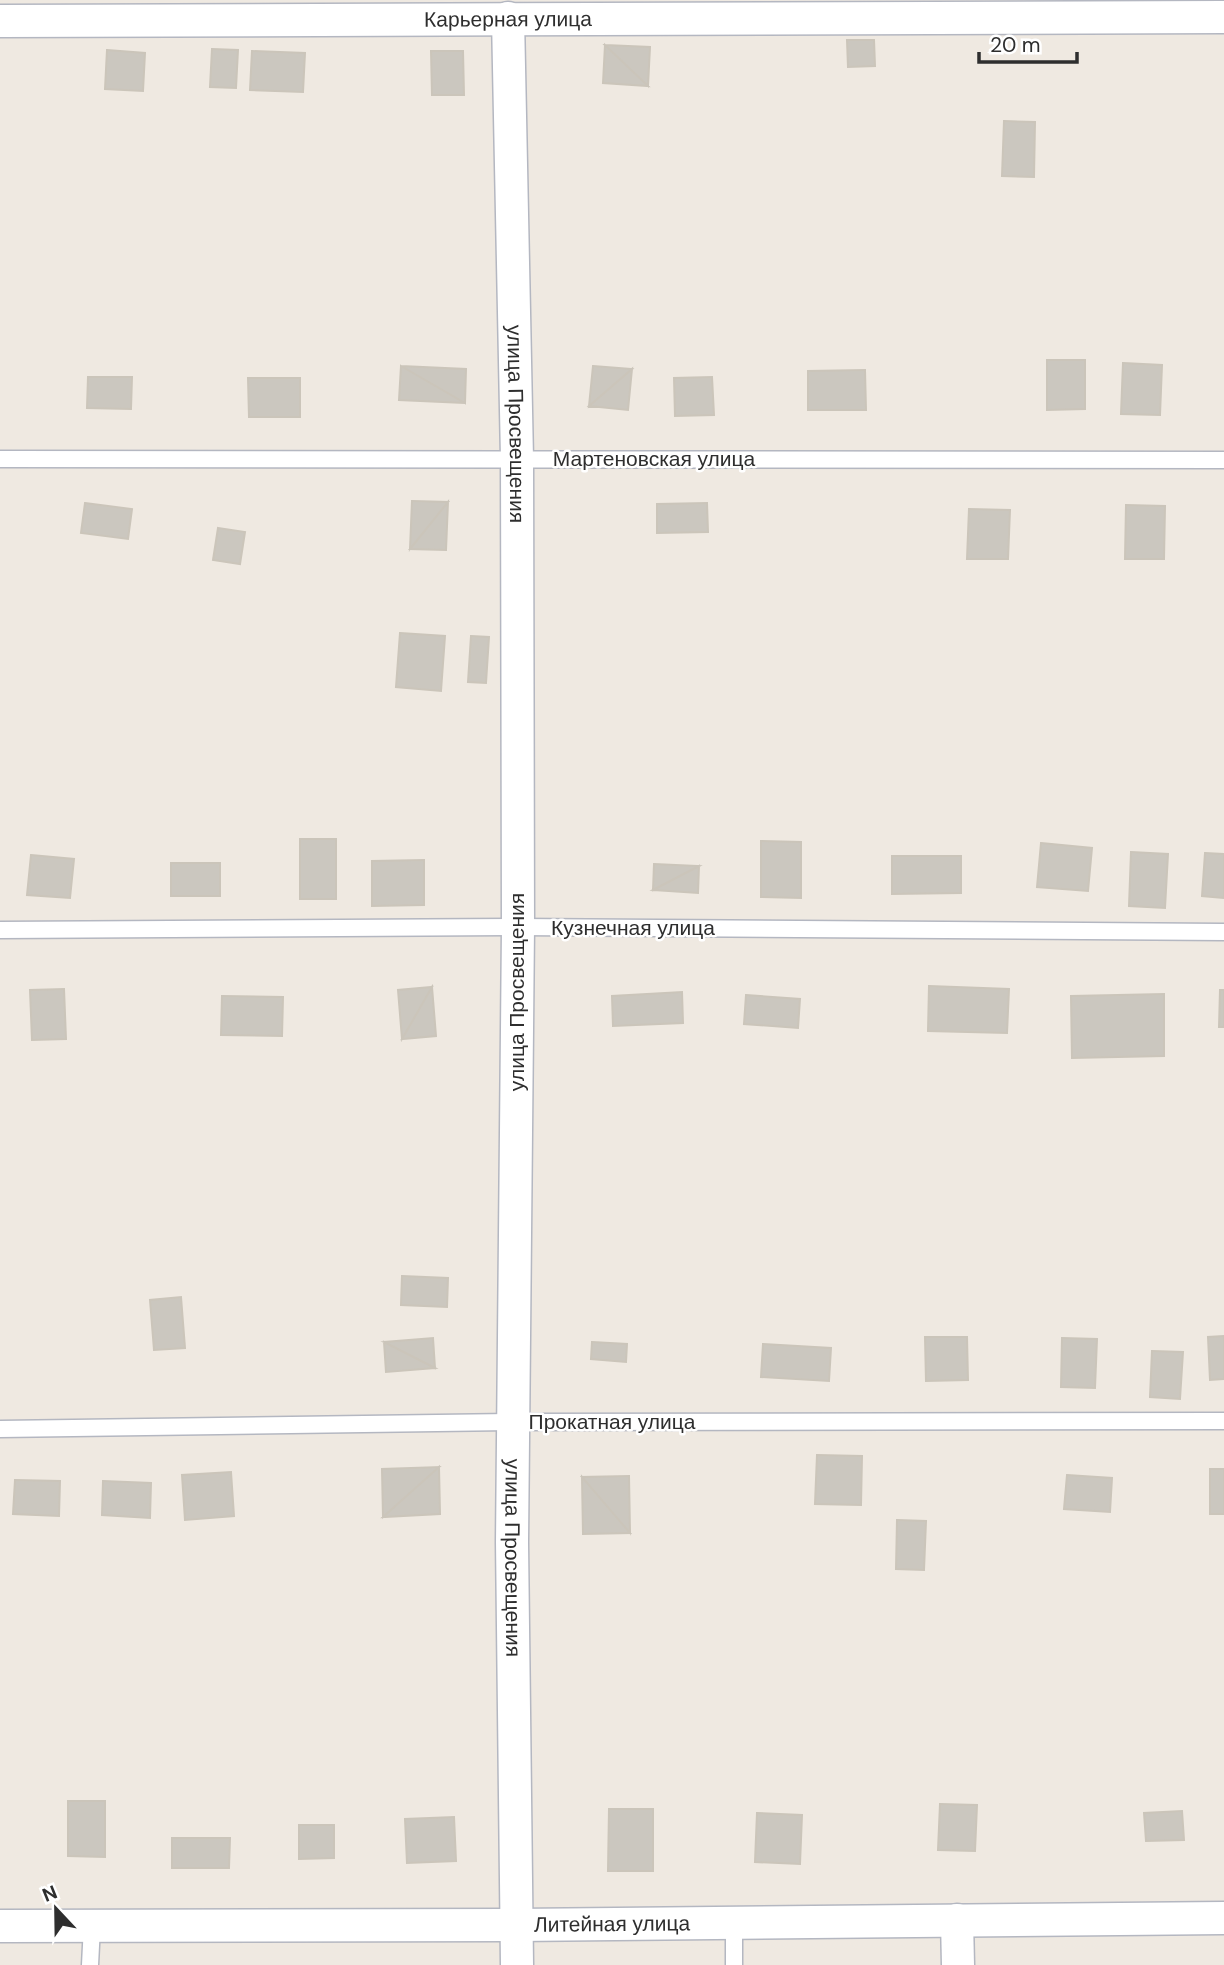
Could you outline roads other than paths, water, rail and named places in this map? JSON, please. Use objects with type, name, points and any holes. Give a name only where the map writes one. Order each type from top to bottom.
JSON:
[{"type":"street","name":"Карьерная улица","points":[[0,21],[116,10],[508,19],[1224,17]]},
{"type":"street","name":"улица Просвещения","points":[[508,19],[517,459],[518,927],[512,1542],[517,1965]]},
{"type":"street","name":"Литейная улица","points":[[0,1926],[734,1923],[1224,1917]]},
{"type":"street","points":[[957,1920],[958,1965]]},
{"type":"lane","name":"Мартеновская улица","points":[[0,459],[1224,460]]},
{"type":"lane","name":"Кузнечная улица","points":[[0,930],[518,927],[1224,932]]},
{"type":"lane","name":"Прокатная улица","points":[[0,1429],[513,1422],[1224,1421]]},
{"type":"lane","points":[[734,1923],[734,1965]]},
{"type":"lane","points":[[90,1965],[92,1926]]}]
